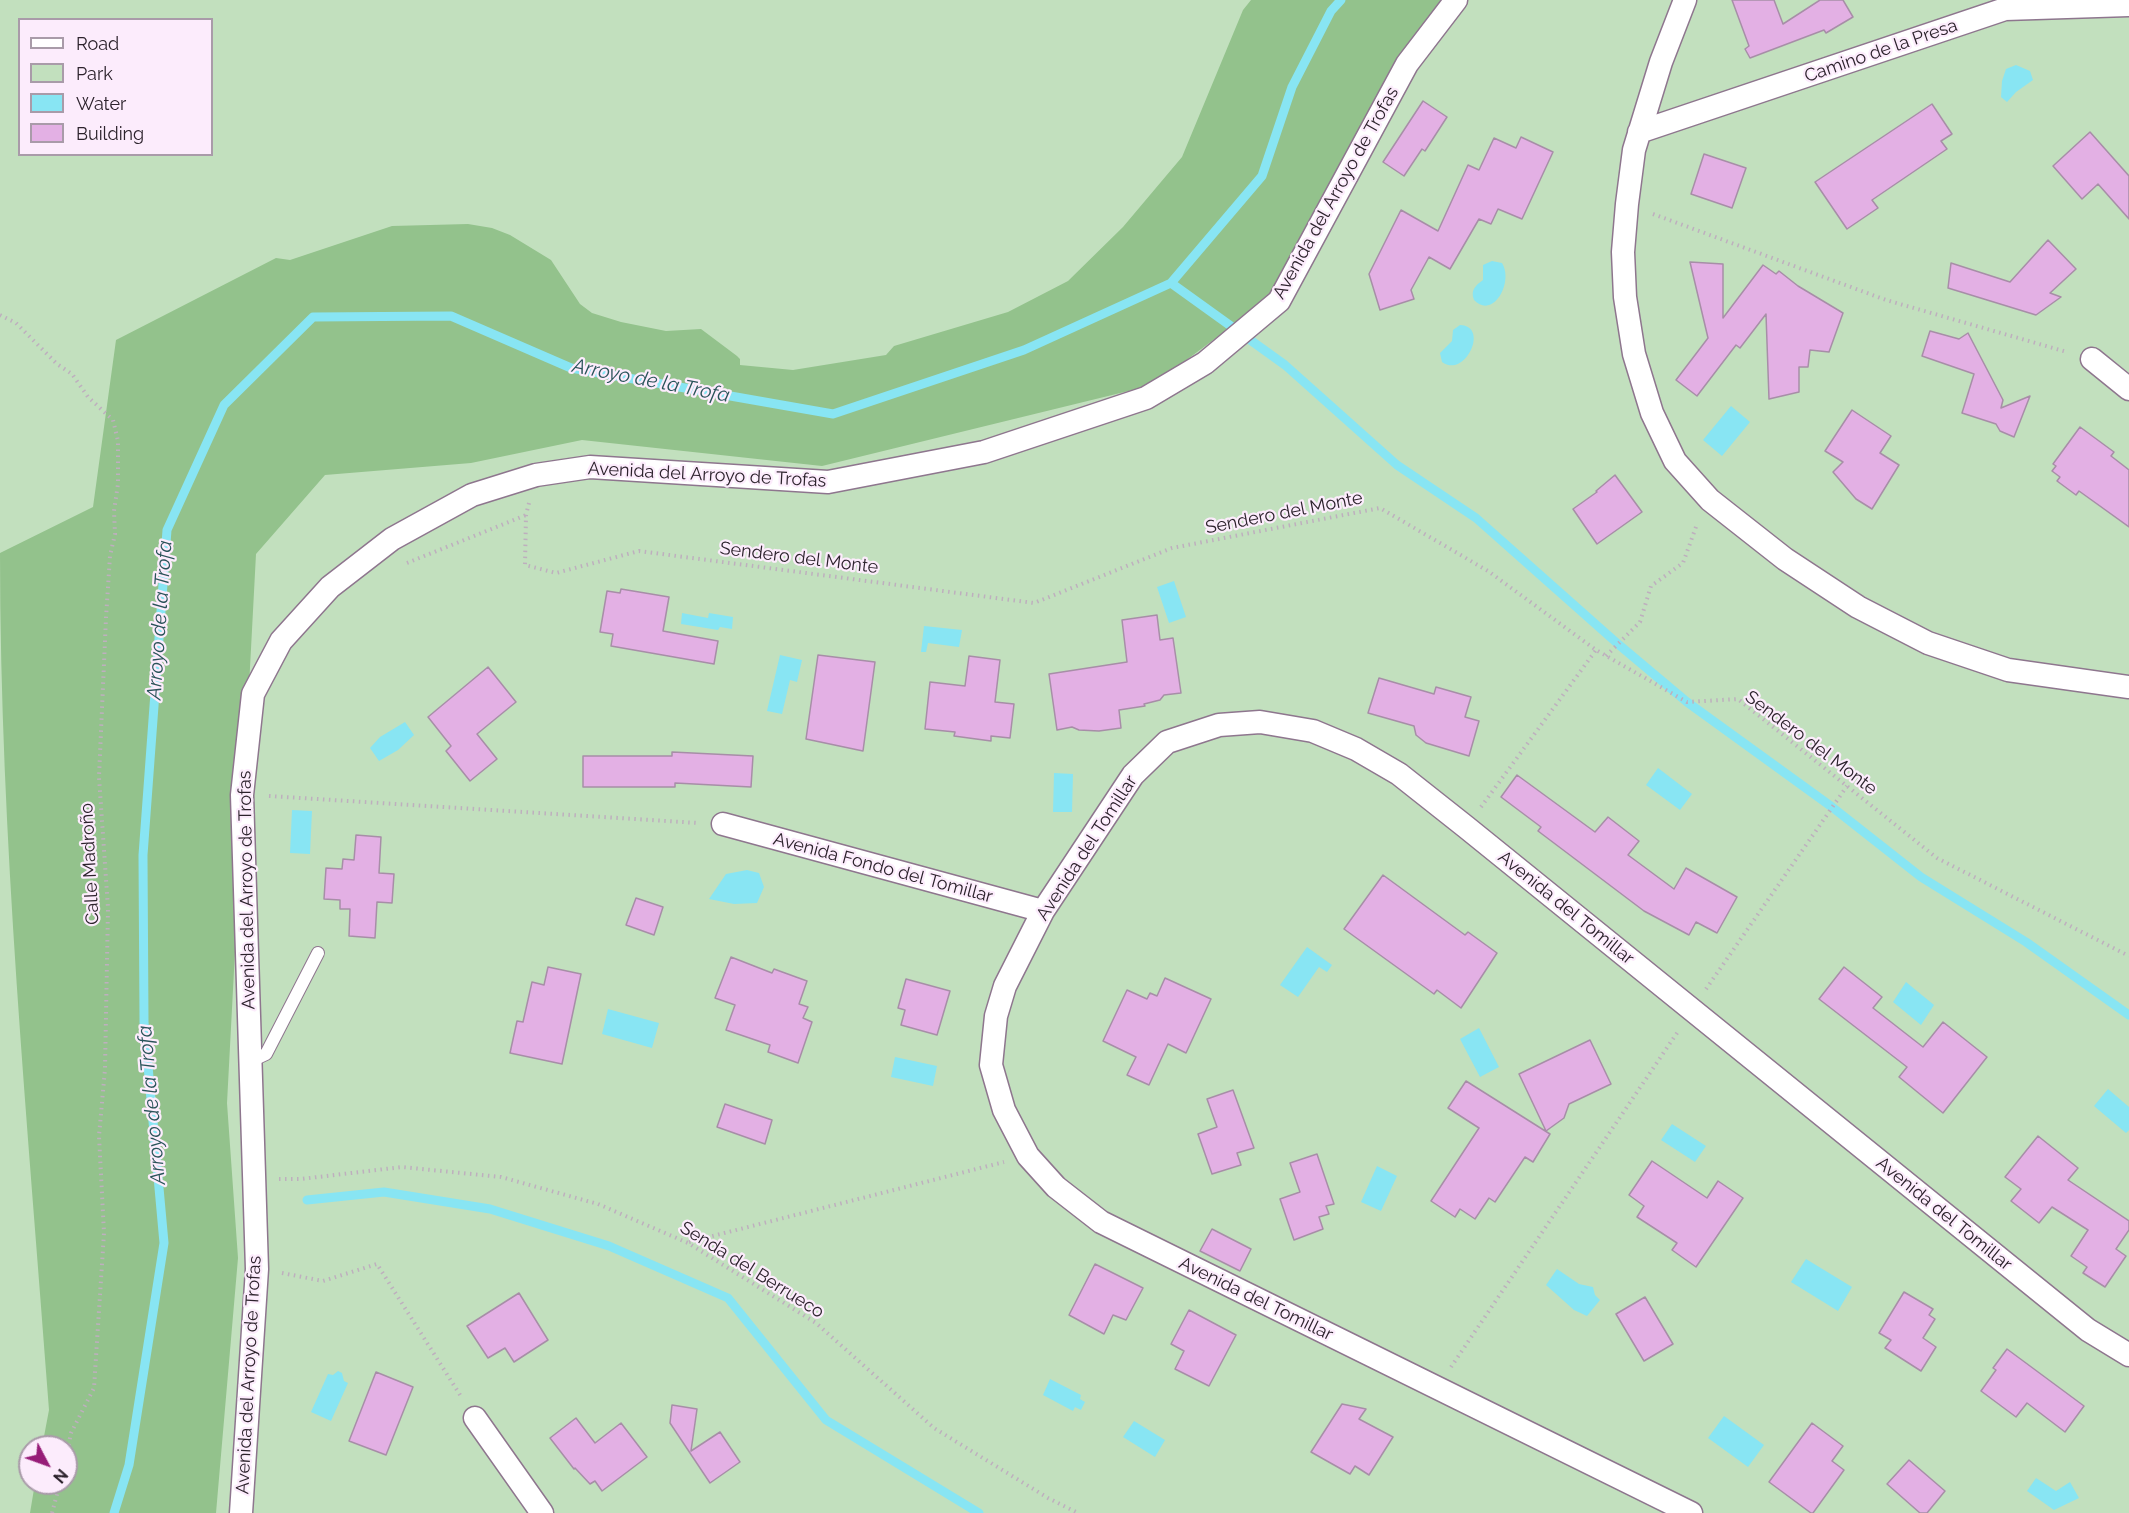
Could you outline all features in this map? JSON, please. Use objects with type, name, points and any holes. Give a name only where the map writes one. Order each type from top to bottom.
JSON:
[{"type":"street","name":"Avenida del Arroyo de Trofas","points":[[241,1513],[257,1269],[242,795],[253,694],[281,641],[330,587],[392,539],[472,495],[536,475],[590,467],[828,482],[984,452],[1146,398],[1204,363],[1279,301],[1407,64],[1456,0]]},
{"type":"street","points":[[1685,0],[1661,62],[1634,150],[1623,252],[1634,354],[1652,413],[1674,461],[1710,500],[1785,560],[1858,607],[1928,643],[2008,670],[2129,687]]},
{"type":"street","name":"Camino de la Presa","points":[[1639,132],[2005,9],[2129,5]]},
{"type":"street","points":[[2092,359],[2129,389]]},
{"type":"street","name":"Avenida del Tomillar","points":[[1691,1513],[1101,1222],[1056,1188],[1028,1156],[1004,1110],[991,1065],[996,1016],[1005,986],[1043,911],[1133,775],[1167,742],[1220,724],[1260,722],[1312,731],[1356,749],[1399,774],[2088,1330],[2129,1355]]},
{"type":"street","name":"Avenida Fondo del Tomillar","points":[[723,824],[1043,911]]},
{"type":"street","points":[[475,1418],[542,1513]]},
{"type":"lane","points":[[250,1061],[266,1054],[318,953]]},
{"type":"path","points":[[1627,204],[1886,300],[2092,359]]},
{"type":"path","name":"Calle Madroño","points":[[0,315],[16,323],[57,364],[72,374],[88,397],[113,420],[118,441],[118,484],[114,511],[115,534],[110,556],[107,597],[99,777],[108,908],[105,1069],[99,1136],[104,1233],[94,1388],[71,1435]]},
{"type":"path","name":"Sendero del Monte","points":[[536,475],[526,514],[525,565],[556,573],[639,551],[1034,603],[1172,548],[1380,508],[1488,571],[1596,650],[1687,702],[1738,699],[1937,858],[2129,956]]},
{"type":"path","points":[[392,539],[402,565],[526,514]]},
{"type":"path","points":[[1606,656],[1640,622],[1651,586],[1683,563],[1700,516]]},
{"type":"path","points":[[1466,827],[1596,650]]},
{"type":"path","points":[[1438,1388],[1847,786]]},
{"type":"path","points":[[242,795],[723,824]]},
{"type":"path","points":[[688,1243],[1028,1156]]},
{"type":"path","name":"Senda del Berrueco","points":[[254,1178],[301,1179],[402,1167],[501,1177],[598,1204],[688,1243],[816,1323],[934,1428],[1048,1498],[1078,1513]]},
{"type":"path","points":[[257,1269],[323,1281],[377,1264],[475,1418]]},
{"type":"path","points":[[52,1513],[57,1495]]},
{"type":"green space","points":[[0,0],[2129,0],[2129,1513],[0,1513]]},
{"type":"green space","points":[[1251,0],[1443,0],[1272,296],[1153,385],[822,466],[582,440],[471,463],[325,475],[256,554],[227,1103],[238,1258],[216,1513],[30,1513],[33,1495],[78,1495],[78,1435],[44,1435],[49,1410],[10,875],[1,660],[0,553],[93,507],[116,340],[276,258],[290,260],[392,226],[468,224],[492,228],[510,235],[551,260],[580,304],[592,313],[621,322],[666,331],[701,329],[737,356],[740,359],[740,365],[793,370],[886,355],[894,346],[1008,312],[1068,281],[1123,227],[1182,157],[1243,10]]},
{"type":"water","points":[[2016,65],[2030,71],[2033,80],[2016,92],[2007,102],[2001,97],[2002,81],[2006,69]]},
{"type":"water","points":[[1492,261],[1502,263],[1505,271],[1503,288],[1500,296],[1494,302],[1481,305],[1474,300],[1473,291],[1483,280],[1483,265]]},
{"type":"water","points":[[1460,325],[1469,328],[1473,334],[1474,342],[1471,350],[1459,364],[1451,365],[1442,362],[1440,353],[1452,341],[1453,330]]},
{"type":"water","points":[[1731,406],[1750,422],[1722,456],[1703,440]]},
{"type":"water","points":[[1174,581],[1186,617],[1169,623],[1157,587]]},
{"type":"water","points":[[682,613],[708,618],[709,613],[733,617],[732,629],[720,627],[718,630],[681,624]]},
{"type":"water","points":[[924,626],[962,630],[959,647],[928,643],[926,652],[921,652]]},
{"type":"water","points":[[780,655],[802,660],[797,682],[790,680],[782,714],[767,711]]},
{"type":"water","points":[[405,722],[414,735],[398,750],[379,761],[370,748],[380,737]]},
{"type":"water","points":[[1658,768],[1692,794],[1680,810],[1646,785]]},
{"type":"water","points":[[1054,773],[1073,774],[1072,812],[1053,812]]},
{"type":"water","points":[[292,810],[312,811],[310,854],[290,853]]},
{"type":"water","points":[[747,870],[759,873],[764,887],[757,903],[734,904],[709,899],[726,874]]},
{"type":"water","points":[[1307,947],[1332,965],[1327,972],[1319,967],[1298,997],[1280,985]]},
{"type":"water","points":[[1906,982],[1934,1005],[1921,1025],[1893,1002]]},
{"type":"water","points":[[608,1009],[659,1023],[652,1048],[602,1034]]},
{"type":"water","points":[[1479,1028],[1499,1067],[1480,1077],[1460,1039]]},
{"type":"water","points":[[895,1057],[937,1066],[933,1086],[891,1077]]},
{"type":"water","points":[[2108,1089],[2129,1107],[2129,1130],[2126,1133],[2094,1106]]},
{"type":"water","points":[[1672,1124],[1706,1146],[1695,1162],[1661,1140]]},
{"type":"water","points":[[1377,1166],[1397,1176],[1381,1211],[1361,1202]]},
{"type":"water","points":[[1806,1259],[1852,1287],[1838,1311],[1791,1282]]},
{"type":"water","points":[[1557,1269],[1579,1284],[1593,1287],[1595,1295],[1600,1300],[1587,1316],[1574,1310],[1546,1285]]},
{"type":"water","points":[[338,1371],[348,1383],[331,1421],[311,1412],[328,1374],[333,1375]]},
{"type":"water","points":[[1050,1379],[1081,1395],[1080,1399],[1085,1402],[1081,1410],[1075,1407],[1073,1411],[1043,1395]]},
{"type":"water","points":[[1724,1416],[1764,1445],[1748,1467],[1708,1438]]},
{"type":"water","points":[[1134,1421],[1165,1440],[1155,1457],[1123,1437]]},
{"type":"water","points":[[2036,1478],[2056,1491],[2070,1482],[2079,1498],[2054,1510],[2027,1491]]},
{"type":"building","points":[[1732,0],[1774,0],[1783,24],[1820,0],[1843,0],[1853,17],[1826,33],[1824,30],[1750,58],[1745,49],[1749,46]]},
{"type":"building","points":[[1423,101],[1447,117],[1425,151],[1422,149],[1404,176],[1383,162]]},
{"type":"building","points":[[1932,104],[1952,134],[1941,141],[1947,149],[1872,200],[1878,208],[1847,229],[1815,182]]},
{"type":"building","points":[[2090,132],[2129,176],[2129,219],[2098,184],[2082,199],[2053,166]]},
{"type":"building","points":[[1521,137],[1553,152],[1522,219],[1498,209],[1491,224],[1479,219],[1450,269],[1429,257],[1411,290],[1414,299],[1380,310],[1369,274],[1401,210],[1438,231],[1468,165],[1479,170],[1494,138],[1516,148]]},
{"type":"building","points":[[1704,154],[1746,168],[1732,208],[1691,194]]},
{"type":"building","points":[[2048,240],[2076,269],[2050,293],[2061,297],[2036,315],[1948,288],[1951,263],[2010,282]]},
{"type":"building","points":[[1690,262],[1723,264],[1723,318],[1763,265],[1776,274],[1779,271],[1798,286],[1843,313],[1829,352],[1810,350],[1808,367],[1799,367],[1799,392],[1769,399],[1766,314],[1740,348],[1736,345],[1697,396],[1676,380],[1708,338]]},
{"type":"building","points":[[1930,331],[1959,339],[1968,333],[2003,400],[2001,408],[2030,396],[2014,437],[2000,431],[1996,424],[1962,413],[1974,374],[1922,356]]},
{"type":"building","points":[[1852,410],[1891,436],[1880,453],[1899,465],[1872,509],[1856,499],[1833,472],[1843,462],[1825,451]]},
{"type":"building","points":[[2080,427],[2114,452],[2111,456],[2129,470],[2129,527],[2079,491],[2076,495],[2057,481],[2060,477],[2052,471],[2056,466],[2053,464]]},
{"type":"building","points":[[1615,475],[1642,512],[1597,544],[1573,509],[1597,492]]},
{"type":"building","points":[[621,589],[669,597],[663,631],[718,641],[714,664],[611,646],[613,634],[600,632],[607,591],[620,593]]},
{"type":"building","points":[[1157,615],[1160,640],[1173,638],[1181,693],[1164,695],[1160,700],[1144,704],[1145,706],[1119,710],[1121,728],[1099,731],[1079,730],[1072,727],[1057,730],[1049,674],[1127,662],[1122,620]]},
{"type":"building","points":[[818,655],[875,662],[863,751],[806,739]]},
{"type":"building","points":[[969,656],[1000,660],[995,702],[1014,704],[1010,738],[991,736],[991,741],[954,736],[955,732],[925,729],[930,682],[965,686]]},
{"type":"building","points":[[488,667],[516,702],[477,734],[497,759],[470,781],[446,751],[451,746],[428,717]]},
{"type":"building","points":[[1379,678],[1434,694],[1436,687],[1471,697],[1465,717],[1479,721],[1469,756],[1426,743],[1416,735],[1414,726],[1368,713]]},
{"type":"building","points":[[672,752],[753,756],[751,787],[675,783],[675,787],[583,787],[583,756],[672,756]]},
{"type":"building","points":[[1517,775],[1595,832],[1608,817],[1639,841],[1628,855],[1674,889],[1686,868],[1737,897],[1717,933],[1696,922],[1689,935],[1644,911],[1538,831],[1541,827],[1501,797]]},
{"type":"building","points":[[356,835],[381,837],[379,873],[394,874],[392,903],[377,902],[375,938],[349,936],[350,909],[340,909],[340,900],[324,899],[326,868],[342,869],[343,859],[354,860]]},
{"type":"building","points":[[1383,875],[1465,935],[1468,932],[1497,953],[1461,1008],[1437,990],[1434,994],[1344,929]]},
{"type":"building","points":[[636,898],[663,907],[654,935],[626,925]]},
{"type":"building","points":[[731,957],[772,973],[774,969],[807,981],[799,1004],[808,1007],[803,1018],[812,1022],[798,1063],[768,1052],[770,1045],[726,1030],[735,1005],[715,998]]},
{"type":"building","points":[[548,967],[581,974],[562,1064],[510,1053],[517,1021],[523,1022],[532,982],[544,985]]},
{"type":"building","points":[[1844,967],[1882,997],[1873,1008],[1923,1047],[1943,1022],[1987,1057],[1943,1113],[1899,1077],[1907,1067],[1819,999]]},
{"type":"building","points":[[1165,978],[1211,999],[1186,1053],[1168,1044],[1149,1085],[1127,1075],[1136,1057],[1103,1041],[1127,990],[1147,999],[1150,993],[1157,996]]},
{"type":"building","points":[[906,979],[950,991],[937,1035],[901,1025],[905,1010],[898,1008]]},
{"type":"building","points":[[1590,1040],[1611,1084],[1569,1104],[1564,1118],[1546,1131],[1519,1074]]},
{"type":"building","points":[[1466,1081],[1550,1134],[1533,1162],[1525,1157],[1495,1202],[1489,1198],[1475,1219],[1460,1209],[1455,1217],[1431,1201],[1479,1128],[1448,1108]]},
{"type":"building","points":[[1233,1090],[1254,1148],[1237,1153],[1241,1165],[1212,1174],[1198,1134],[1217,1127],[1207,1099]]},
{"type":"building","points":[[725,1104],[772,1120],[765,1144],[717,1127]]},
{"type":"building","points":[[2038,1136],[2078,1168],[2068,1180],[2129,1221],[2129,1230],[2116,1249],[2126,1256],[2105,1287],[2083,1273],[2087,1267],[2071,1256],[2088,1230],[2052,1207],[2039,1223],[2011,1201],[2021,1189],[2005,1177]]},
{"type":"building","points":[[1317,1154],[1334,1204],[1326,1206],[1329,1214],[1319,1217],[1323,1229],[1294,1240],[1280,1199],[1300,1192],[1290,1163]]},
{"type":"building","points":[[1652,1161],[1707,1198],[1718,1181],[1743,1198],[1696,1267],[1672,1250],[1677,1243],[1637,1217],[1644,1206],[1629,1195]]},
{"type":"building","points":[[1212,1229],[1251,1249],[1240,1271],[1200,1251]]},
{"type":"building","points":[[1095,1264],[1143,1288],[1126,1320],[1113,1315],[1104,1334],[1069,1315]]},
{"type":"building","points":[[1904,1292],[1933,1309],[1929,1315],[1935,1319],[1923,1338],[1936,1347],[1921,1371],[1885,1348],[1891,1340],[1879,1333]]},
{"type":"building","points":[[519,1293],[548,1340],[514,1362],[505,1348],[488,1358],[467,1326]]},
{"type":"building","points":[[1645,1297],[1673,1344],[1644,1361],[1616,1314]]},
{"type":"building","points":[[1189,1310],[1236,1335],[1209,1386],[1175,1369],[1184,1351],[1171,1344]]},
{"type":"building","points":[[2007,1349],[2084,1406],[2065,1432],[2027,1403],[2016,1417],[1981,1391],[1996,1370],[1993,1368]]},
{"type":"building","points":[[376,1372],[413,1387],[386,1455],[349,1441]]},
{"type":"building","points":[[1342,1404],[1366,1409],[1359,1419],[1393,1437],[1369,1475],[1355,1466],[1350,1474],[1311,1452]]},
{"type":"building","points":[[672,1405],[697,1409],[691,1451],[720,1432],[740,1462],[710,1483],[670,1423]]},
{"type":"building","points":[[576,1418],[595,1443],[621,1423],[647,1457],[602,1491],[595,1481],[590,1484],[574,1469],[550,1438]]},
{"type":"building","points":[[1812,1423],[1843,1446],[1832,1461],[1844,1470],[1811,1513],[1769,1482]]},
{"type":"building","points":[[1909,1460],[1945,1491],[1927,1513],[1920,1513],[1887,1484]]},
{"type":"waterway","name":"Arroyo de la Trofa","points":[[114,1513],[129,1465],[164,1243],[144,1022],[143,855],[167,530],[224,405],[313,317],[451,316],[571,368],[833,414],[1024,350],[1171,283],[1262,176],[1292,87],[1331,11],[1341,0]]},
{"type":"waterway","points":[[1171,283],[1285,365],[1397,465],[1476,518],[1687,702],[1832,807],[1921,877],[2026,942],[2129,1015]]},
{"type":"waterway","points":[[307,1200],[384,1192],[490,1209],[609,1246],[728,1298],[826,1420],[979,1513]]}]
